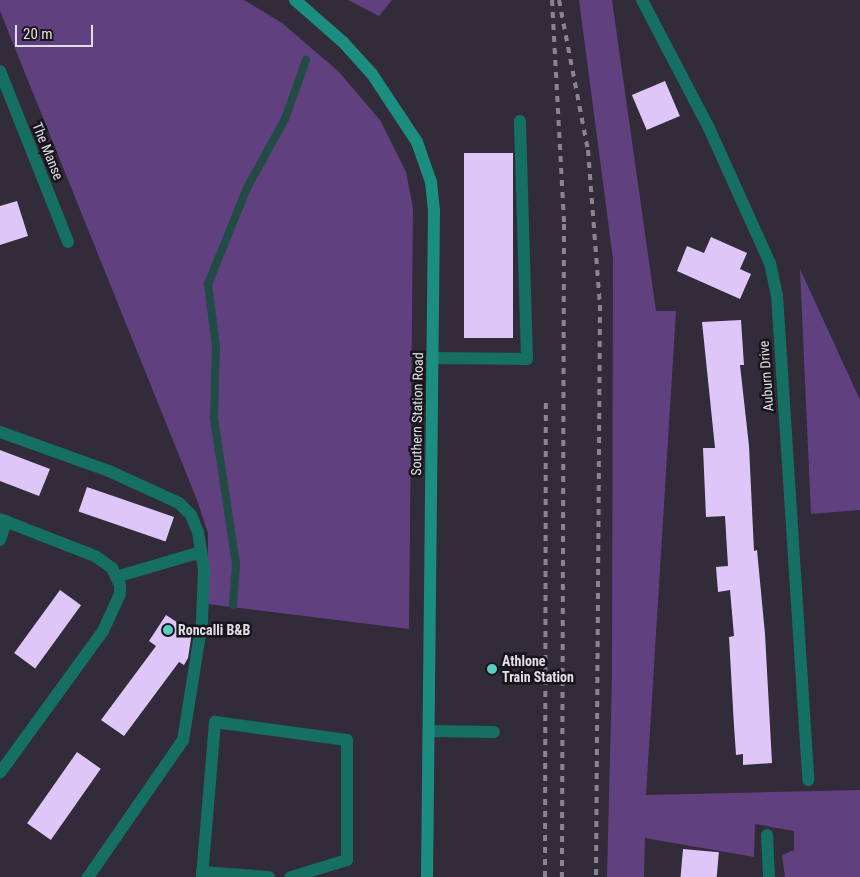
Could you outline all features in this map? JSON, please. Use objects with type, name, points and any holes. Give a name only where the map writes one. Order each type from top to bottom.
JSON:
[{"type":"street","name":"Southern Station Road","points":[[295,0],[343,42],[372,74],[412,135],[425,162],[434,210],[427,877]]},
{"type":"street","name":"Auburn Drive","points":[[642,0],[708,126],[770,263],[777,295],[808,780]]},
{"type":"street","name":"The Manse","points":[[0,71],[68,242]]},
{"type":"street","points":[[432,358],[527,359],[520,122]]},
{"type":"street","points":[[0,432],[109,471],[179,503],[196,526],[201,552],[202,622],[183,740],[88,877]]},
{"type":"street","points":[[0,540],[3,520],[95,556],[112,568],[120,594],[103,631],[0,773]]},
{"type":"street","points":[[116,577],[201,552]]},
{"type":"street","points":[[269,877],[202,874],[215,722],[346,740],[347,860],[291,877]]},
{"type":"street","points":[[429,731],[494,732]]},
{"type":"street","points":[[767,835],[769,877]]},
{"type":"shaded area","points":[[0,0],[244,0],[282,23],[338,71],[380,120],[406,172],[413,208],[409,629],[208,604],[208,533],[197,500],[0,11]]},
{"type":"shaded area","points":[[348,0],[392,0],[379,16]]},
{"type":"shaded area","points":[[579,0],[612,0],[656,311],[676,311],[646,795],[860,790],[860,877],[785,877],[782,855],[794,850],[794,831],[755,824],[754,857],[645,838],[644,877],[607,877],[612,674],[613,259]]},
{"type":"shaded area","points":[[800,269],[860,400],[860,510],[811,514]]},
{"type":"building","points":[[665,81],[680,116],[647,130],[632,95]]},
{"type":"building","points":[[464,153],[513,153],[513,338],[464,338]]},
{"type":"building","points":[[17,201],[28,236],[0,245],[0,206]]},
{"type":"building","points":[[711,237],[747,253],[740,269],[751,274],[740,299],[677,271],[687,246],[704,253]]},
{"type":"building","points":[[741,320],[744,365],[740,365],[749,446],[754,551],[757,550],[765,634],[772,763],[743,765],[743,754],[736,755],[729,637],[734,636],[730,590],[718,592],[716,567],[728,566],[725,516],[706,517],[703,448],[715,448],[702,322]]},
{"type":"building","points":[[0,450],[50,469],[39,496],[0,481]]},
{"type":"building","points":[[87,487],[174,517],[166,542],[79,512]]},
{"type":"building","points":[[60,590],[81,605],[35,668],[14,653]]},
{"type":"building","points":[[166,615],[192,632],[188,658],[184,665],[179,662],[124,736],[101,720],[156,646],[149,641]]},
{"type":"building","points":[[77,752],[101,769],[51,840],[27,823]]},
{"type":"building","points":[[683,849],[719,852],[717,877],[681,877]]},
{"type":"waterway","points":[[233,605],[236,564],[214,418],[216,346],[208,284],[247,188],[285,119],[306,60]]},
{"type":"railway","points":[[552,0],[564,224],[562,877]]},
{"type":"railway","points":[[559,0],[588,150],[600,305],[596,877]]},
{"type":"railway","points":[[545,877],[546,399]]},
{"type":"place","name":"Roncalli B&B","points":[[168,630]]},
{"type":"place","name":"Athlone Train Station","points":[[492,669]]}]
